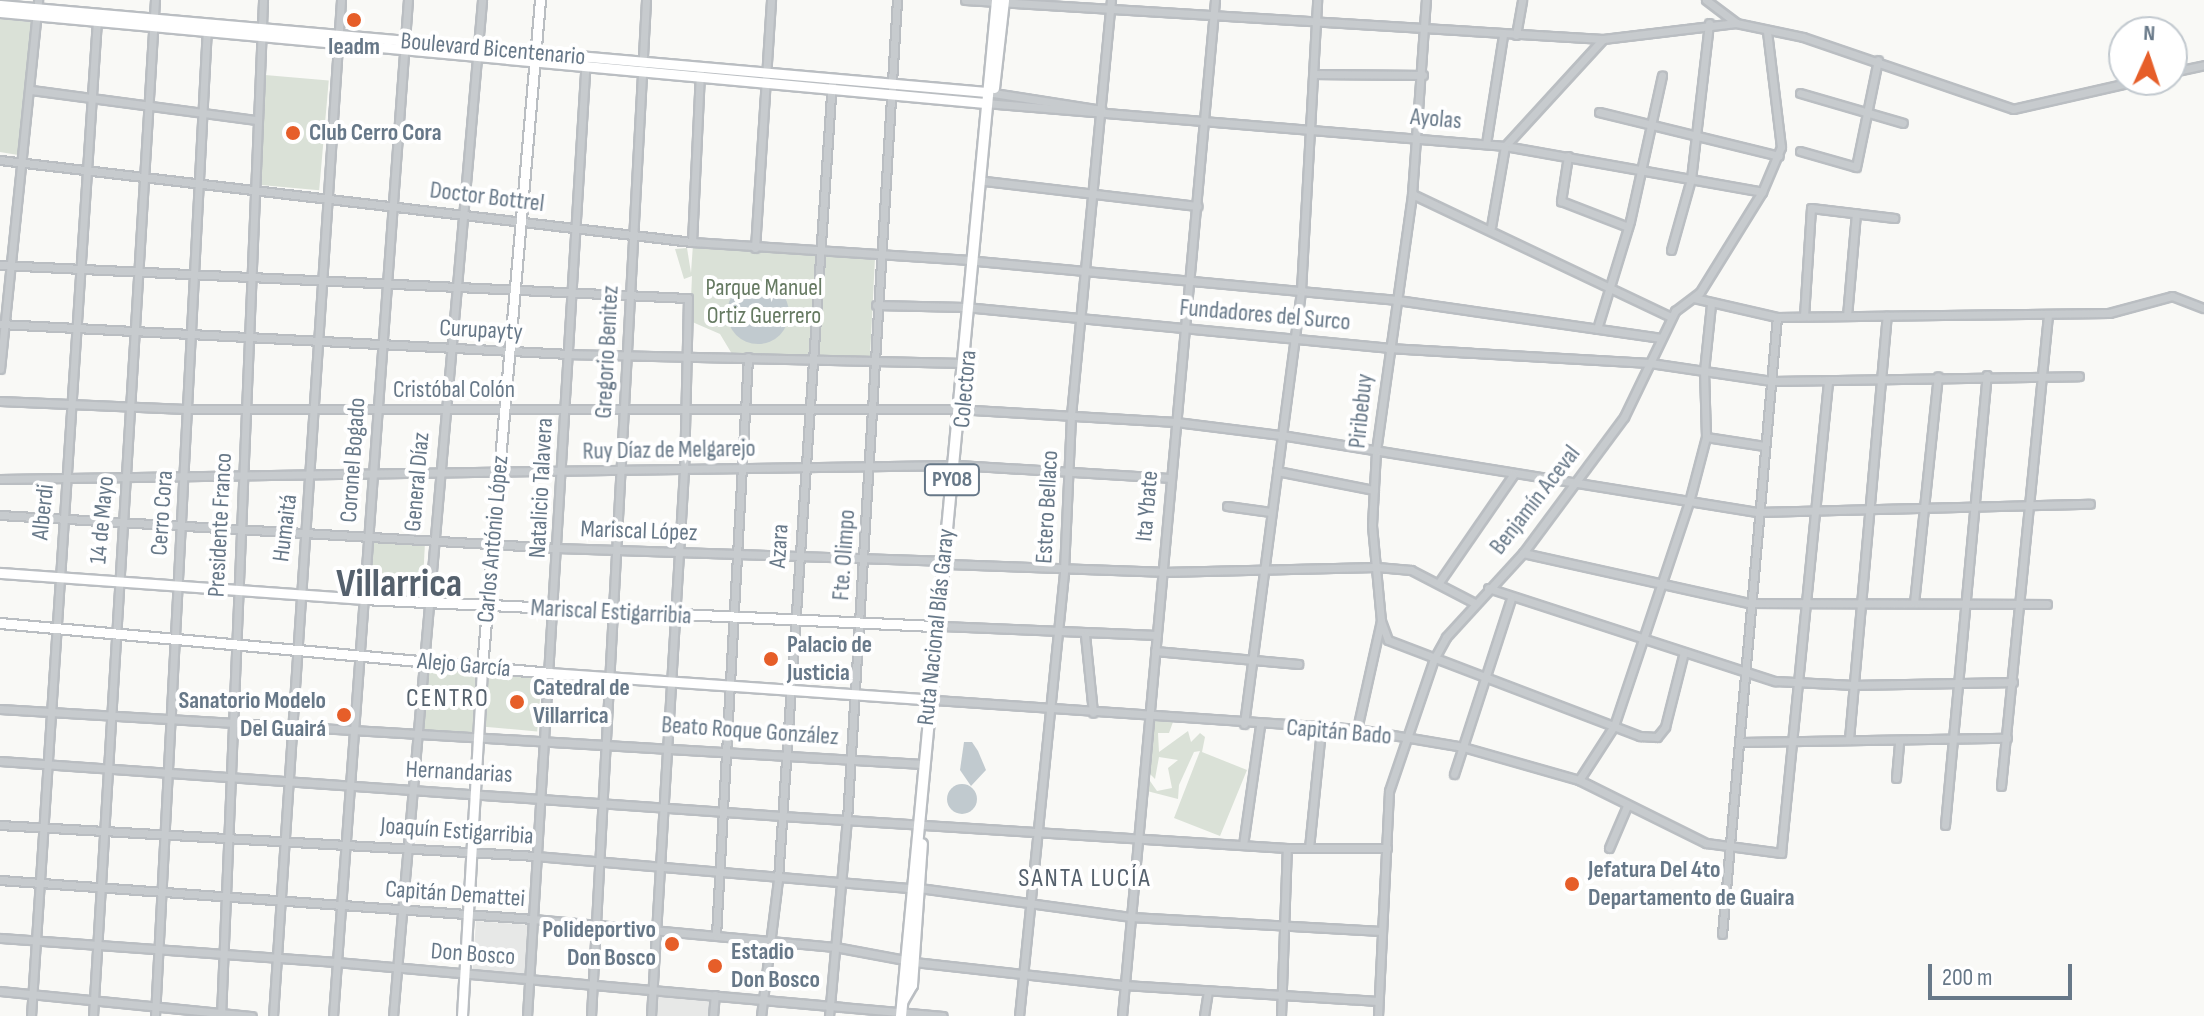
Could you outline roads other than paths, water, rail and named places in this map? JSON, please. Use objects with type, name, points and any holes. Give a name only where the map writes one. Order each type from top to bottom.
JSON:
[{"type":"highway","name":"Ruta Nacional Blás Garay","points":[[902,1010],[915,888],[922,764],[932,700],[956,466],[960,363],[1000,2]]},
{"type":"main road","name":"Carlos António López","points":[[462,1016],[482,667],[540,0]]},
{"type":"main road","name":"Boulevard Bicentenario","points":[[0,5],[98,18],[989,97]]},
{"type":"main road","name":"Boulevard Bicentenario","points":[[0,12],[37,8]]},
{"type":"main road","points":[[973,260],[984,181],[989,97]]},
{"type":"main road","name":"Colectora","points":[[959,409],[968,307]]},
{"type":"main road","name":"Mariscal Estigarribia","points":[[0,573],[363,599],[938,626]]},
{"type":"main road","name":"Alejo García","points":[[0,623],[550,673],[932,700]]},
{"type":"main road","points":[[920,823],[932,700]]},
{"type":"street","name":"14 de Mayo","points":[[93,1016],[121,521],[127,479],[132,331],[155,0]]},
{"type":"street","name":"Presidente Franco","points":[[221,1014],[225,836],[238,528],[244,477],[259,32],[263,0]]},
{"type":"street","name":"Humaitá","points":[[273,1016],[303,531],[312,474],[317,340],[341,0]]},
{"type":"street","name":"Coronel Bogado","points":[[333,1016],[358,655],[376,472],[377,409],[408,0]]},
{"type":"street","name":"General Díaz","points":[[393,1016],[448,348],[482,0]]},
{"type":"street","name":"Gregorio Benitez","points":[[591,1016],[646,0]]},
{"type":"street","points":[[755,248],[763,79],[771,0]]},
{"type":"street","name":"Fte. Olimpo","points":[[829,1016],[847,820],[870,468],[872,359],[888,90],[897,0]]},
{"type":"street","points":[[965,0],[1317,25],[1603,39],[1709,23],[1736,23],[1878,60],[2013,109],[2108,87]]},
{"type":"street","name":"Estero Bellaco","points":[[1019,1016],[1055,633],[1064,570],[1071,415],[1090,189],[1102,110],[1111,0]]},
{"type":"street","name":"Ita Ybate","points":[[1122,1016],[1169,478],[1193,280],[1215,0]]},
{"type":"street","points":[[1244,724],[1301,290],[1317,0]]},
{"type":"street","name":"Piribebuy","points":[[1357,729],[1381,621],[1374,490],[1376,451],[1388,348],[1412,194],[1427,29],[1426,0]]},
{"type":"street","points":[[1516,35],[1522,0]]},
{"type":"street","points":[[1706,0],[1736,23]]},
{"type":"street","points":[[0,369],[2,324],[31,90],[37,8]]},
{"type":"street","name":"Alberdi","points":[[31,1016],[47,713],[61,518],[67,480],[98,18]]},
{"type":"street","points":[[1671,250],[1691,179],[1709,23]]},
{"type":"street","name":"Cerro Cora","points":[[155,1016],[180,524],[186,478],[196,184],[207,28]]},
{"type":"street","name":"Benjamín Aceval","points":[[1378,1016],[1378,931],[1387,848],[1389,791],[1434,659],[1475,603],[1523,553],[1635,400],[1671,317],[1694,298],[1762,192],[1779,156],[1780,120],[1767,31]]},
{"type":"street","points":[[1486,144],[1503,35]]},
{"type":"street","points":[[1491,227],[1505,146],[1603,39]]},
{"type":"street","points":[[1800,151],[1856,167],[1878,60]]},
{"type":"street","name":"Natalicio Talavera","points":[[527,1016],[539,797],[547,738],[585,62]]},
{"type":"street","points":[[692,242],[700,73]]},
{"type":"street","points":[[1314,74],[1423,75]]},
{"type":"street","points":[[1597,329],[1628,227],[1662,75]]},
{"type":"street","name":"Azara","points":[[761,1016],[778,879],[818,252],[832,85]]},
{"type":"street","points":[[31,90],[257,120]]},
{"type":"street","points":[[1800,93],[1903,123]]},
{"type":"street","name":"Ayolas","points":[[989,97],[1505,146],[1762,192]]},
{"type":"street","points":[[1599,112],[1779,156]]},
{"type":"street","points":[[1568,156],[1561,201],[1628,227]]},
{"type":"street","name":"Doctor Bottrel","points":[[0,160],[692,242],[973,260],[1397,300],[1661,338]]},
{"type":"street","points":[[984,181],[1090,189],[1198,206]]},
{"type":"street","points":[[1412,194],[1491,227],[1671,317]]},
{"type":"street","points":[[1804,316],[1811,208],[1894,218]]},
{"type":"street","points":[[1847,316],[1856,213]]},
{"type":"street","points":[[0,265],[250,280],[688,298],[684,470],[651,1016]]},
{"type":"street","points":[[1694,298],[1777,317],[2109,313],[2172,296],[2204,308]]},
{"type":"street","points":[[1579,780],[1614,726],[1645,641],[1689,502],[1706,437],[1704,371],[1711,304]]},
{"type":"street","name":"Fundadores del Surco","points":[[876,305],[968,307],[1388,348],[1650,363],[1770,381],[1987,375]]},
{"type":"street","points":[[2001,786],[2048,314]]},
{"type":"street","points":[[1849,739],[1887,316]]},
{"type":"street","points":[[1722,934],[1747,672],[1757,512],[1777,317]]},
{"type":"street","name":"Curupayty","points":[[2,324],[509,352],[960,363]]},
{"type":"street","points":[[716,935],[748,357]]},
{"type":"street","points":[[1945,825],[1987,375],[2079,376]]},
{"type":"street","points":[[1914,603],[1938,376]]},
{"type":"street","points":[[1729,850],[1781,853],[1828,380]]},
{"type":"street","name":"Cristóbal Colón","points":[[0,401],[186,409],[745,412],[959,409],[1176,422],[1281,435],[1573,485],[1757,512],[2090,504]]},
{"type":"street","points":[[1706,437],[1764,446]]},
{"type":"street","name":"Ruy Díaz de Melgarejo","points":[[0,479],[956,466],[1169,478]]},
{"type":"street","points":[[1277,471],[1374,490]]},
{"type":"street","points":[[1440,581],[1513,475]]},
{"type":"street","points":[[1227,506],[1271,512]]},
{"type":"street","name":"Mariscal López","points":[[0,515],[557,548],[1064,570],[1162,572],[1377,567],[1411,570],[1440,581],[1475,603]]},
{"type":"street","points":[[1523,553],[1749,603],[2047,604]]},
{"type":"street","points":[[1488,588],[1511,599],[1645,641],[1747,672],[1799,683],[1959,685],[2013,682]]},
{"type":"street","points":[[1454,774],[1511,599]]},
{"type":"street","points":[[1381,621],[1388,640]]},
{"type":"street","points":[[938,626],[1085,635],[1157,635]]},
{"type":"street","points":[[1085,635],[1093,713]]},
{"type":"street","points":[[1375,641],[1388,640],[1614,726],[1657,737],[1665,727],[1684,652]]},
{"type":"street","points":[[1155,651],[1298,664]]},
{"type":"street","name":"Capitán Bado","points":[[932,700],[1244,724],[1357,729],[1463,747],[1579,780],[1627,806],[1729,850]]},
{"type":"street","name":"Beato Roque González","points":[[0,709],[547,738],[922,764]]},
{"type":"street","points":[[1243,845],[1260,725]]},
{"type":"street","points":[[1309,848],[1321,729]]},
{"type":"street","points":[[1741,742],[2007,738]]},
{"type":"street","points":[[1896,778],[1899,742]]},
{"type":"street","name":"Hernandarias","points":[[0,761],[289,783],[1287,848],[1387,848]]},
{"type":"street","points":[[1609,848],[1627,806]]},
{"type":"street","name":"Joaquín Estigarribia","points":[[0,825],[103,828],[536,856],[778,879],[915,888],[1130,917],[1378,931]]},
{"type":"street","points":[[1281,1016],[1288,927],[1287,848]]},
{"type":"street","name":"Capitán Demattei","points":[[0,880],[716,935],[835,947],[909,961],[1022,975],[1124,985],[1377,1001]]},
{"type":"street","name":"Don Bosco","points":[[0,938],[652,988],[943,1016]]},
{"type":"street","points":[[0,991],[252,1016]]},
{"type":"street","points":[[1204,1016],[1208,991]]},
{"type":"street","points":[[713,1016],[715,995]]},
{"type":"place","name":"Ieadm","points":[[354,20]]},
{"type":"place","name":"Club Cerro Cora","points":[[293,133]]},
{"type":"place","name":"Palacio de Justicia","points":[[771,659]]},
{"type":"place","name":"Catedral de Villarrica","points":[[517,702]]},
{"type":"place","name":"Sanatorio Modelo Del Guairá","points":[[344,715]]},
{"type":"place","name":"Jefatura Del 4to Departamento de Guaira","points":[[1572,884]]},
{"type":"place","name":"Polideportivo Don Bosco","points":[[672,944]]},
{"type":"place","name":"Estadio Don Bosco","points":[[715,966]]},
{"type":"district","name":"Villarrica","points":[[399,584]]},
{"type":"district","name":"CENTRO","points":[[448,699]]},
{"type":"district","name":"SANTA LUCÍA","points":[[1085,879]]},
{"type":"park label","name":"Parque Manuel Ortiz Guerrero","points":[[764,302]]}]
